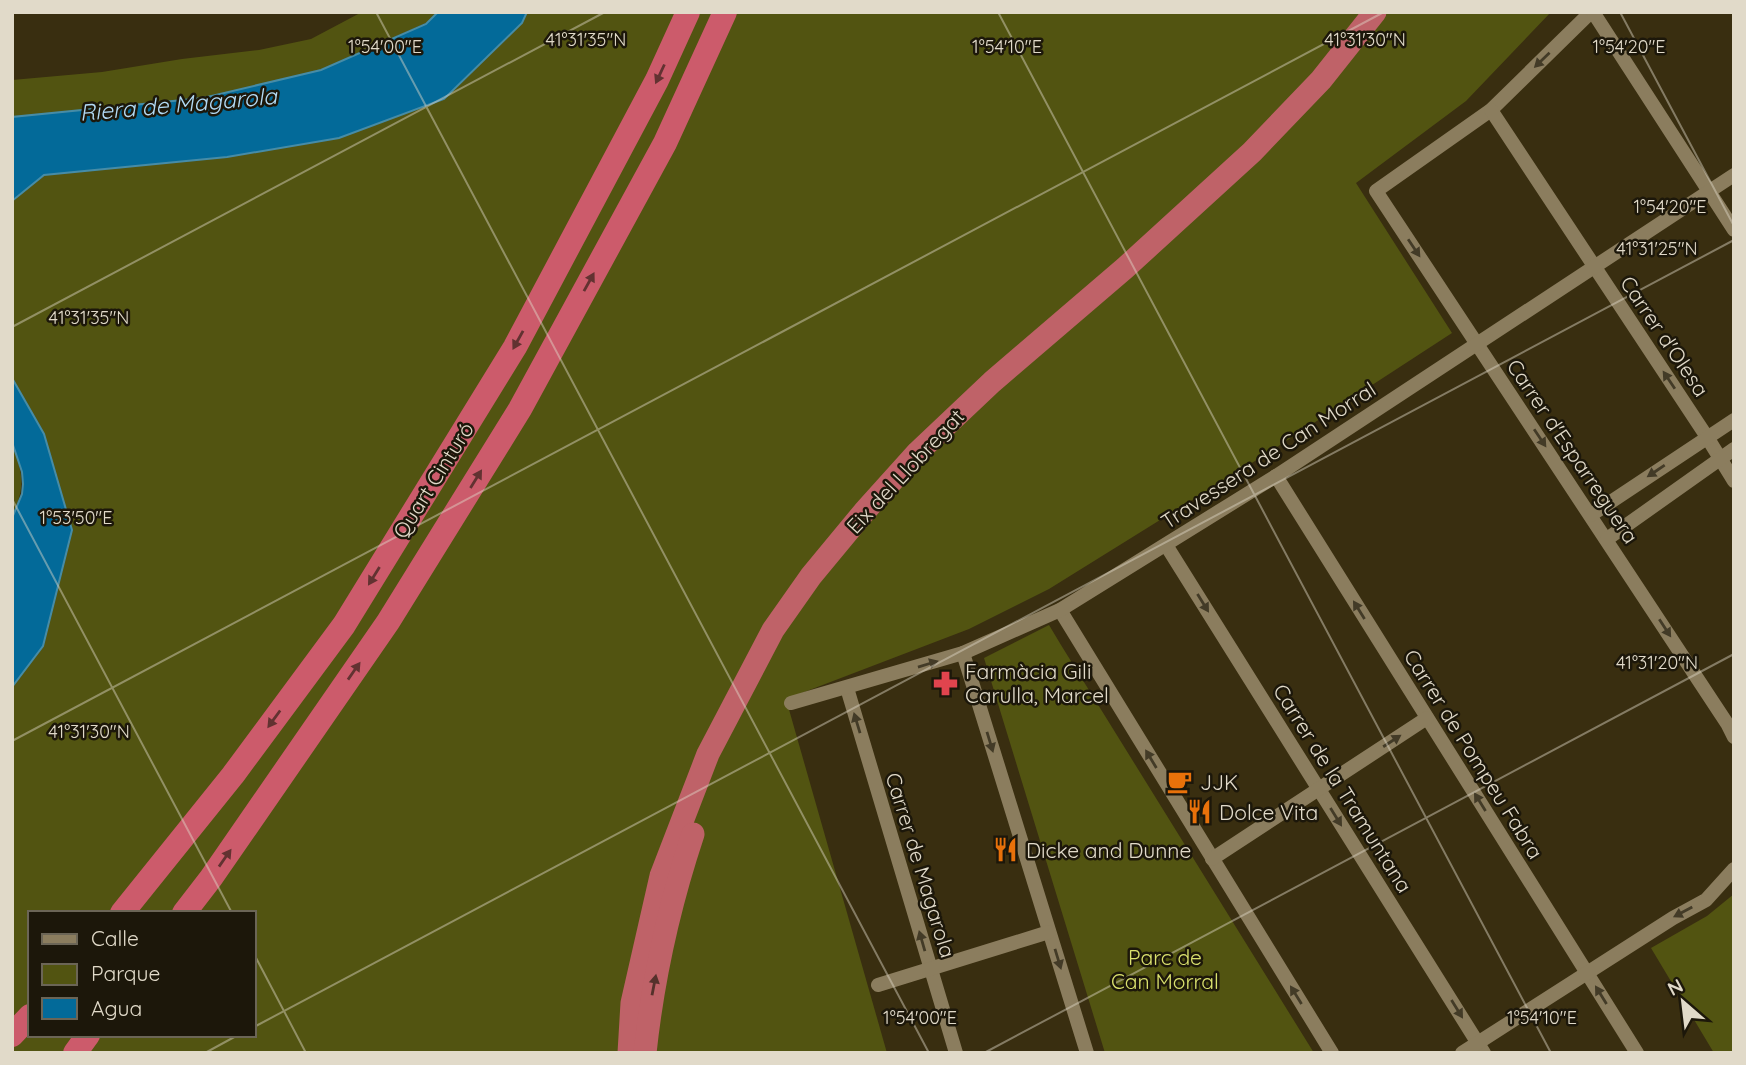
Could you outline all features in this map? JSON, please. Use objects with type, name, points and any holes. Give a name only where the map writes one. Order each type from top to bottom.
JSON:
[{"type":"highway","name":"Quart Cinturó","points":[[124,911],[233,775],[344,625],[515,347],[657,80],[688,12]]},
{"type":"highway","name":"Quart Cinturó","points":[[186,911],[388,622],[520,409],[665,143],[725,12]]},
{"type":"highway","name":"Eix del Llobregat","points":[[629,1053],[632,1003],[655,902],[708,754],[774,630],[811,576],[918,452],[1252,152],[1321,80],[1375,12]]},
{"type":"highway","name":"Eix del Llobregat","points":[[645,1053],[650,1004],[669,914],[711,782],[751,699],[814,593],[880,511],[979,409],[1199,222],[1278,145],[1320,102],[1390,12]]},
{"type":"highway","points":[[12,1035],[28,1018]]},
{"type":"highway","points":[[75,1053],[87,1037]]},
{"type":"street","points":[[1491,110],[1592,12],[1734,230]]},
{"type":"street","name":"Carrer d'Esparreguera","points":[[1491,110],[1376,191],[1607,539],[1733,735]]},
{"type":"street","name":"Carrer d'Olesa","points":[[1491,110],[1734,481]]},
{"type":"street","name":"Travessera de Can Morral","points":[[791,703],[963,653],[1060,610],[1276,476],[1734,175]]},
{"type":"street","points":[[1591,515],[1734,419]]},
{"type":"street","points":[[1607,539],[1734,449]]},
{"type":"street","name":"Carrer de Pompeu Fabra","points":[[1276,476],[1637,1053]]},
{"type":"street","name":"Carrer de la Tramuntana","points":[[1167,545],[1481,1048]]},
{"type":"street","points":[[1060,610],[1332,1053]]},
{"type":"street","points":[[963,653],[1087,1053]]},
{"type":"street","name":"Carrer de Magarola","points":[[847,688],[956,1053]]},
{"type":"street","points":[[1212,859],[1427,718]]},
{"type":"street","points":[[1462,1053],[1481,1048],[1587,973],[1706,900],[1734,869]]},
{"type":"street","points":[[878,985],[1049,932]]},
{"type":"green space","points":[[362,12],[438,12],[426,23],[321,70],[203,98],[12,117],[12,80],[102,72],[259,50],[311,39]]},
{"type":"green space","points":[[527,12],[1551,12],[1466,101],[1356,183],[1452,333],[1263,456],[1049,589],[969,629],[786,699],[887,1053],[12,1053],[12,687],[43,646],[44,434],[12,378],[12,201],[44,175],[227,157],[339,138],[522,23]]},
{"type":"green space","points":[[12,442],[19,463],[21,488],[12,518]]},
{"type":"green space","name":"Parc de Can Morral","points":[[1049,625],[1314,1053],[1105,1053],[984,658]]},
{"type":"green space","points":[[1734,894],[1734,1053],[1714,1053],[1651,948],[1707,916]]},
{"type":"water","name":"Riera de Magarola","points":[[438,12],[527,12],[522,23],[444,99],[339,138],[227,157],[44,175],[12,201],[12,117],[203,98],[321,70],[426,24]]},
{"type":"water","points":[[12,378],[44,434],[72,530],[43,646],[12,687],[12,518],[22,494],[23,484],[12,442]]},
{"type":"place","name":"Farmàcia Gili Carulla, Marcel","points":[[945,683]]},
{"type":"place","name":"JJK","points":[[1180,782]]},
{"type":"place","name":"Dolce Vita","points":[[1199,812]]},
{"type":"place","name":"Dicke and Dunne","points":[[1006,850]]}]
